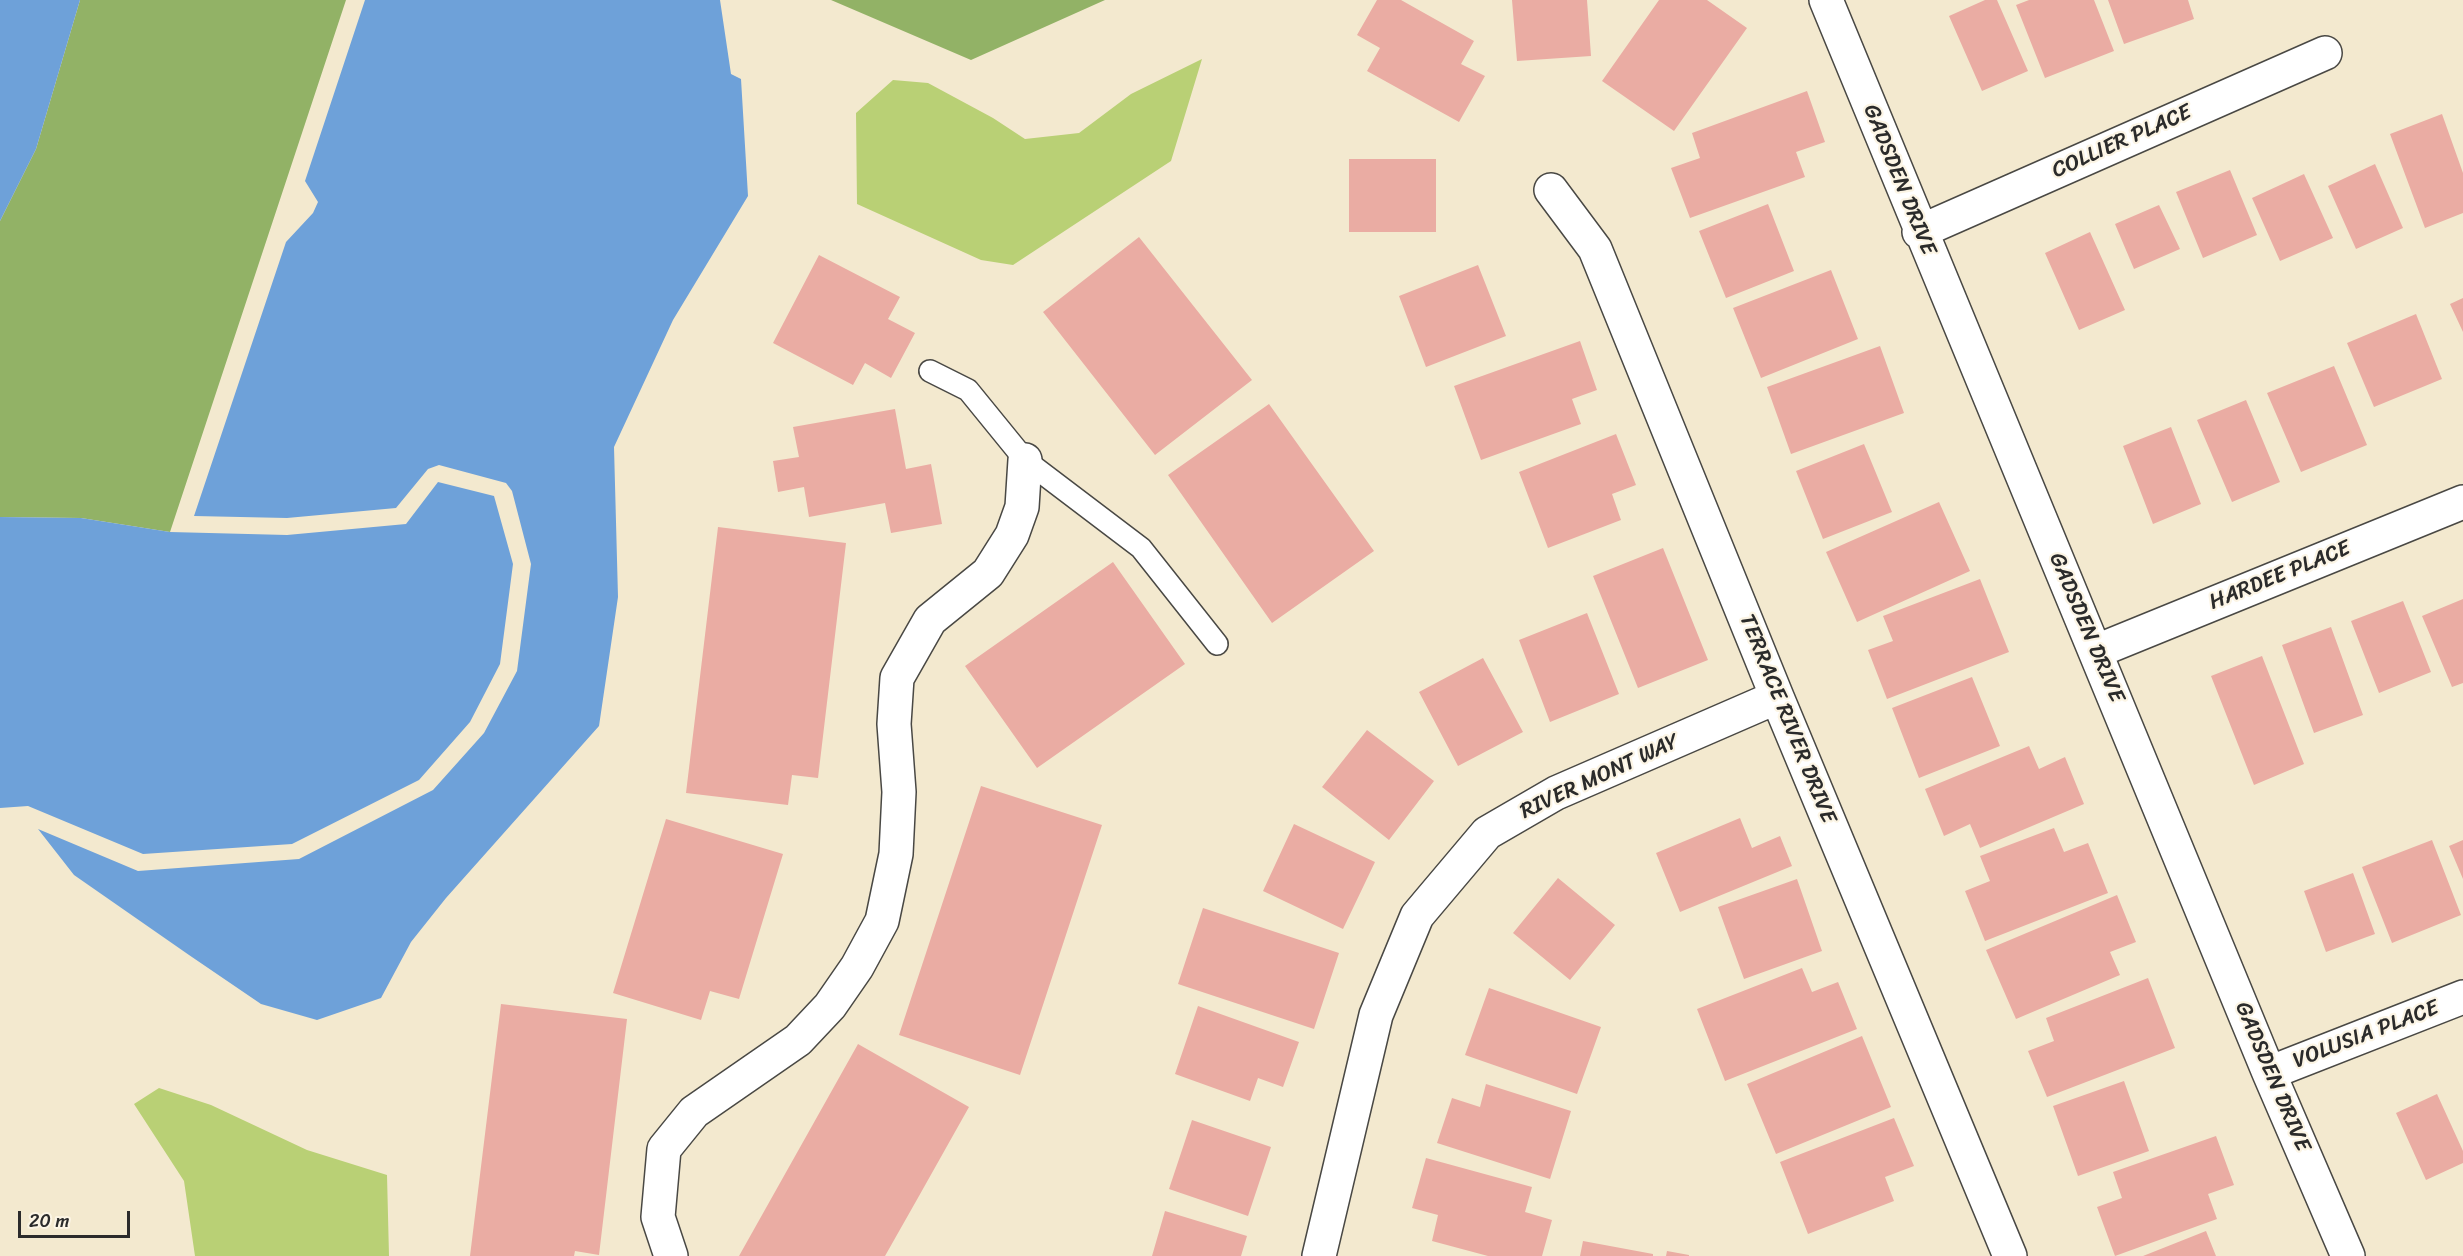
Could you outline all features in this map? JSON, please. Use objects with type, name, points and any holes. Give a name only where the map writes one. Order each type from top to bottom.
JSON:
[{"type":"street","name":"GADSDEN DRIVE","points":[[1826,0],[1920,232],[2097,651],[2269,1072],[2348,1256]]},
{"type":"street","name":"COLLIER PLACE","points":[[1920,232],[2325,53]]},
{"type":"street","name":"TERRACE RIVER DRIVE","points":[[1551,190],[1594,249],[1777,697],[2010,1256]]},
{"type":"street","points":[[671,1256],[658,1217],[664,1149],[694,1112],[798,1040],[830,1006],[856,967],[882,921],[897,854],[899,792],[894,724],[897,678],[930,620],[988,573],[1012,535],[1022,507],[1024,460]]},
{"type":"street","name":"HARDEE PLACE","points":[[2097,651],[2463,502]]},
{"type":"street","name":"RIVER MONT WAY","points":[[1319,1256],[1376,1015],[1417,916],[1487,833],[1556,793],[1777,697]]},
{"type":"street","name":"VOLUSIA PLACE","points":[[2269,1072],[2463,997]]},
{"type":"lane","points":[[930,371],[968,390],[995,420],[1024,460],[1141,548],[1217,644]]},
{"type":"green space","points":[[80,0],[346,0],[170,532],[81,518],[0,517],[0,221],[36,149]]},
{"type":"green space","points":[[831,0],[1105,0],[971,60]]},
{"type":"green space","points":[[1202,59],[1171,161],[1013,265],[981,260],[857,204],[856,113],[893,80],[928,83],[993,118],[1025,139],[1079,133],[1131,94]]},
{"type":"green space","points":[[159,1088],[211,1105],[307,1150],[387,1175],[389,1256],[195,1256],[184,1181],[134,1104]]},
{"type":"water","points":[[0,0],[80,0],[36,149],[0,221]]},
{"type":"water","points":[[365,0],[720,0],[731,74],[741,79],[748,196],[673,320],[614,447],[618,597],[599,726],[446,898],[411,942],[381,998],[317,1020],[261,1004],[189,955],[74,875],[38,829],[138,871],[299,859],[433,790],[484,733],[517,671],[531,564],[512,491],[506,483],[439,465],[428,469],[396,508],[287,518],[194,516],[286,242],[313,213],[318,202],[305,181]]},
{"type":"water","points":[[438,482],[494,496],[513,564],[500,664],[470,722],[419,780],[292,844],[143,854],[28,806],[0,808],[0,517],[81,518],[170,532],[287,535],[406,524]]},
{"type":"building","points":[[1377,0],[1401,0],[1474,41],[1461,64],[1485,76],[1459,122],[1367,71],[1380,48],[1357,35]]},
{"type":"building","points":[[1512,0],[1587,0],[1591,56],[1517,61]]},
{"type":"building","points":[[1659,0],[1707,0],[1747,28],[1674,131],[1602,81]]},
{"type":"building","points":[[1985,0],[1997,0],[2028,71],[1982,91],[1949,16]]},
{"type":"building","points":[[2029,0],[2094,0],[2114,51],[2045,78],[2016,5]]},
{"type":"building","points":[[2108,0],[2188,0],[2194,19],[2124,44]]},
{"type":"building","points":[[1807,91],[1825,142],[1796,152],[1805,177],[1690,218],[1671,168],[1700,158],[1692,133]]},
{"type":"building","points":[[2442,114],[2463,173],[2463,213],[2425,228],[2390,134]]},
{"type":"building","points":[[1349,159],[1436,159],[1436,232],[1349,232]]},
{"type":"building","points":[[2375,164],[2403,228],[2356,249],[2328,186]]},
{"type":"building","points":[[2230,170],[2257,235],[2203,258],[2176,192]]},
{"type":"building","points":[[2304,174],[2333,238],[2280,261],[2252,198]]},
{"type":"building","points":[[1768,204],[1794,271],[1726,298],[1699,231]]},
{"type":"building","points":[[2159,205],[2180,249],[2134,269],[2115,224]]},
{"type":"building","points":[[2090,232],[2125,310],[2079,330],[2045,253]]},
{"type":"building","points":[[1139,237],[1252,380],[1155,455],[1043,312]]},
{"type":"building","points":[[819,255],[900,297],[888,319],[915,333],[891,378],[865,363],[853,385],[773,343]]},
{"type":"building","points":[[1478,265],[1506,336],[1426,367],[1399,296]]},
{"type":"building","points":[[1831,270],[1858,339],[1761,378],[1733,308]]},
{"type":"building","points":[[2463,298],[2463,332],[2450,304]]},
{"type":"building","points":[[2416,314],[2442,379],[2374,407],[2347,343]]},
{"type":"building","points":[[1580,341],[1597,390],[1572,399],[1581,424],[1481,460],[1454,386]]},
{"type":"building","points":[[1880,346],[1904,413],[1791,454],[1767,387]]},
{"type":"building","points":[[2334,366],[2367,445],[2301,472],[2267,393]]},
{"type":"building","points":[[2246,400],[2280,482],[2232,502],[2197,420]]},
{"type":"building","points":[[1269,404],[1374,551],[1272,623],[1168,475]]},
{"type":"building","points":[[895,409],[906,469],[931,464],[942,524],[891,533],[885,503],[809,517],[804,487],[778,492],[773,461],[799,457],[793,427]]},
{"type":"building","points":[[2171,427],[2201,504],[2153,524],[2123,446]]},
{"type":"building","points":[[1616,434],[1636,485],[1612,494],[1621,520],[1548,548],[1519,472]]},
{"type":"building","points":[[1864,444],[1892,512],[1823,539],[1796,471]]},
{"type":"building","points":[[1939,502],[1970,571],[1857,622],[1826,552]]},
{"type":"building","points":[[718,527],[846,543],[818,778],[792,775],[788,805],[686,793]]},
{"type":"building","points":[[1663,548],[1708,660],[1638,688],[1593,576]]},
{"type":"building","points":[[1113,562],[1185,664],[1037,768],[965,666]]},
{"type":"building","points":[[1980,579],[2009,652],[1887,699],[1868,650],[1893,641],[1883,616]]},
{"type":"building","points":[[2463,599],[2463,683],[2452,687],[2422,616]]},
{"type":"building","points":[[2403,601],[2431,672],[2379,693],[2351,621]]},
{"type":"building","points":[[1587,613],[1619,694],[1550,722],[1519,640]]},
{"type":"building","points":[[2331,627],[2363,715],[2314,733],[2282,645]]},
{"type":"building","points":[[2262,656],[2304,764],[2254,785],[2211,676]]},
{"type":"building","points":[[1483,658],[1523,732],[1458,766],[1419,692]]},
{"type":"building","points":[[1972,677],[2000,746],[1919,778],[1892,708]]},
{"type":"building","points":[[1367,730],[1434,781],[1389,840],[1322,787]]},
{"type":"building","points":[[2029,746],[2039,769],[2065,757],[2084,804],[1980,848],[1970,824],[1944,836],[1925,789]]},
{"type":"building","points":[[981,786],[1102,825],[1020,1075],[899,1035]]},
{"type":"building","points":[[1740,818],[1752,848],[1780,836],[1792,866],[1680,912],[1656,853]]},
{"type":"building","points":[[666,819],[783,854],[739,999],[710,991],[701,1020],[613,993]]},
{"type":"building","points":[[1294,824],[1375,862],[1343,929],[1263,891]]},
{"type":"building","points":[[2054,828],[2064,852],[2088,843],[2108,893],[1985,941],[1965,891],[1990,881],[1980,856]]},
{"type":"building","points":[[2432,840],[2461,915],[2392,943],[2362,867]]},
{"type":"building","points":[[2463,840],[2463,879],[2449,846]]},
{"type":"building","points":[[2353,873],[2375,934],[2326,952],[2304,891]]},
{"type":"building","points":[[1558,878],[1615,925],[1570,980],[1513,933]]},
{"type":"building","points":[[1797,879],[1822,951],[1744,979],[1718,907]]},
{"type":"building","points":[[2117,895],[2136,942],[2110,952],[2120,975],[2016,1019],[1986,950]]},
{"type":"building","points":[[1203,908],[1339,953],[1314,1029],[1178,984]]},
{"type":"building","points":[[1802,968],[1812,992],[1838,982],[1857,1029],[1725,1081],[1697,1009]]},
{"type":"building","points":[[2148,978],[2175,1048],[2047,1097],[2028,1051],[2054,1041],[2046,1018]]},
{"type":"building","points":[[1489,988],[1601,1027],[1577,1094],[1465,1055]]},
{"type":"building","points":[[501,1004],[627,1019],[599,1255],[575,1251],[574,1256],[470,1256]]},
{"type":"building","points":[[1198,1006],[1299,1042],[1283,1087],[1258,1078],[1250,1101],[1175,1074]]},
{"type":"building","points":[[1862,1036],[1891,1107],[1776,1154],[1747,1084]]},
{"type":"building","points":[[858,1044],[969,1107],[885,1256],[739,1256]]},
{"type":"building","points":[[2124,1081],[2149,1151],[2078,1176],[2053,1106]]},
{"type":"building","points":[[1486,1084],[1571,1111],[1550,1179],[1437,1143],[1452,1098],[1480,1107]]},
{"type":"building","points":[[2437,1094],[2463,1151],[2463,1163],[2426,1180],[2396,1113]]},
{"type":"building","points":[[1894,1118],[1914,1166],[1885,1177],[1894,1201],[1808,1234],[1780,1162]]},
{"type":"building","points":[[1192,1120],[1271,1147],[1248,1216],[1169,1189]]},
{"type":"building","points":[[2216,1136],[2234,1185],[2208,1194],[2217,1219],[2115,1256],[2097,1207],[2122,1198],[2113,1172]]},
{"type":"building","points":[[1426,1158],[1532,1187],[1525,1212],[1552,1220],[1542,1256],[1488,1256],[1432,1241],[1438,1215],[1412,1208]]},
{"type":"building","points":[[1165,1211],[1247,1236],[1241,1256],[1152,1256]]},
{"type":"building","points":[[2206,1231],[2216,1256],[2143,1256]]},
{"type":"building","points":[[1583,1241],[1653,1254],[1653,1256],[1580,1256]]},
{"type":"building","points":[[1667,1251],[1689,1255],[1689,1256],[1666,1256]]}]
